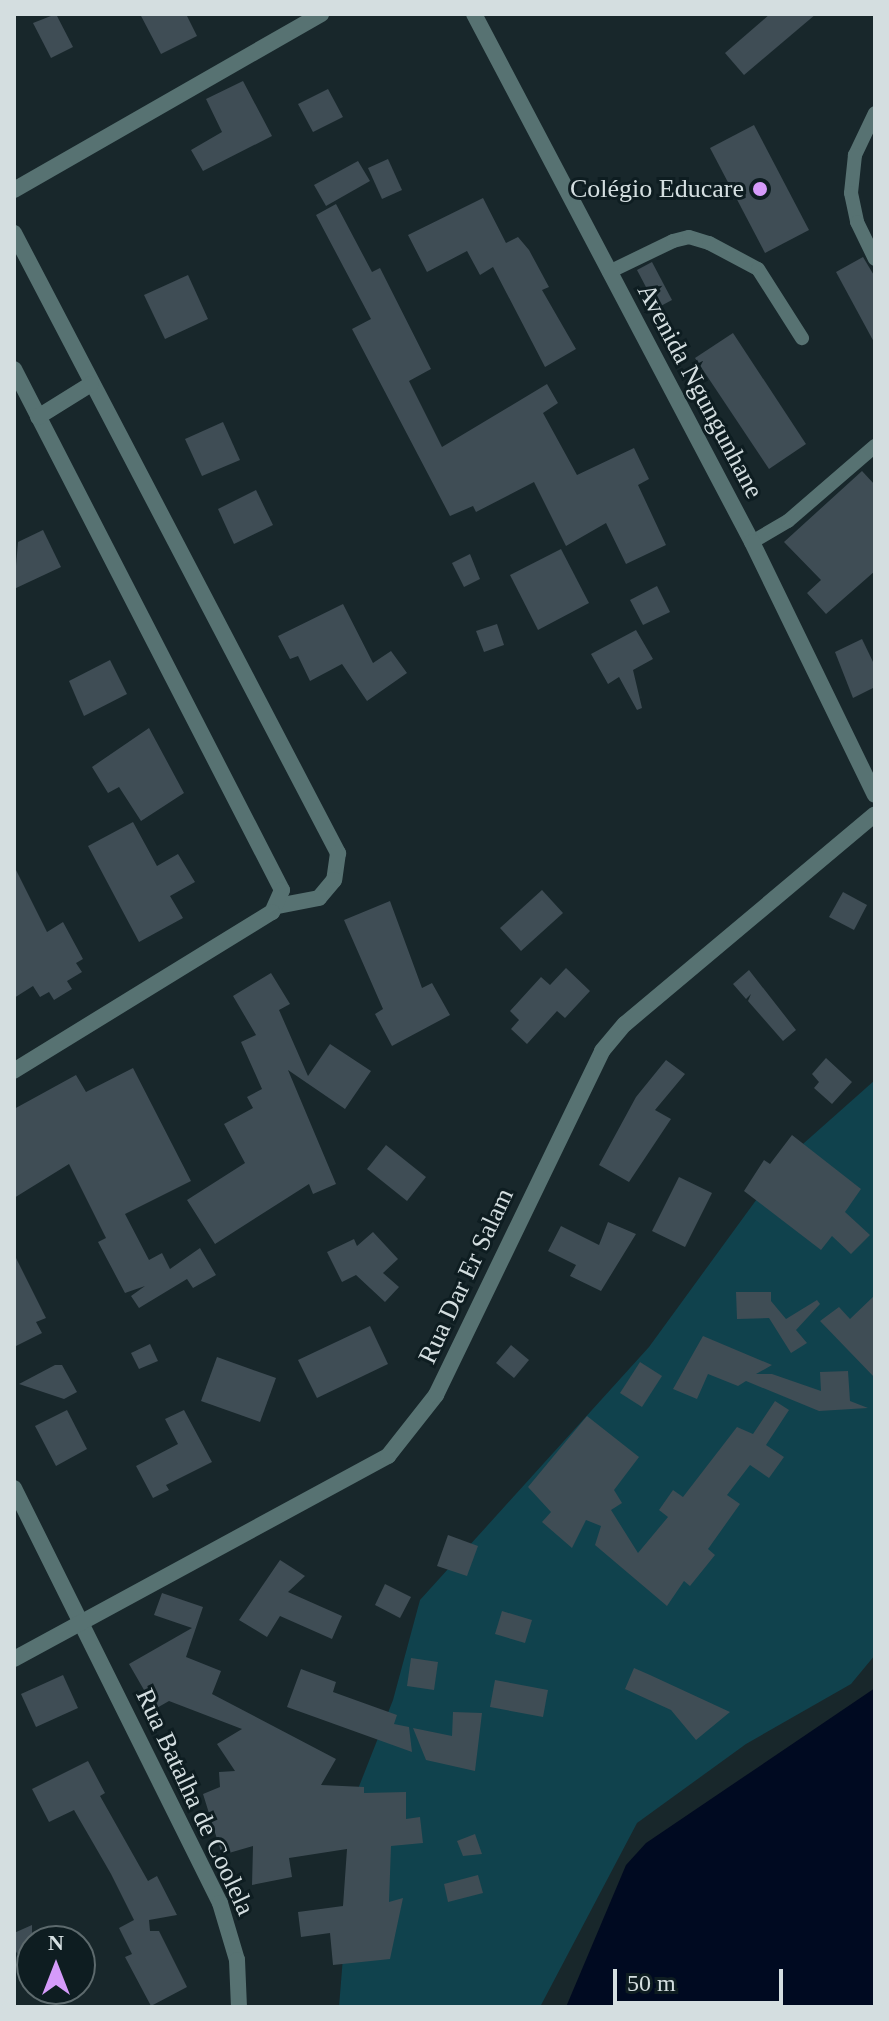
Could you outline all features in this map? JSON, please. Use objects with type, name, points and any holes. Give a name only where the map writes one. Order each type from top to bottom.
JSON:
[{"type":"street","points":[[14,190],[321,14]]},
{"type":"street","name":"Avenida Ngungunhane","points":[[474,14],[752,542],[875,795]]},
{"type":"street","points":[[14,233],[338,853],[334,880],[319,898],[277,906],[14,1071]]},
{"type":"street","points":[[14,369],[280,882],[277,906]]},
{"type":"street","points":[[38,417],[91,384]]},
{"type":"street","name":"Rua Dar Er Salam","points":[[14,1659],[85,1624],[388,1456],[436,1395],[602,1051],[625,1024],[875,814]]},
{"type":"street","name":"Rua Batalha de Coolela","points":[[14,1488],[85,1624],[220,1903],[237,1960],[239,2007]]},
{"type":"lane","points":[[875,113],[855,155],[851,193],[857,222],[875,259]]},
{"type":"lane","points":[[609,272],[673,241],[689,237],[709,243],[758,269],[802,338]]},
{"type":"lane","points":[[752,542],[788,521],[875,446]]},
{"type":"shaded area","points":[[875,1080],[875,1655],[851,1684],[746,1744],[637,1823],[540,2007],[339,2007],[356,1794],[393,1700],[420,1600],[649,1347],[786,1159]]},
{"type":"shaded area","points":[[875,1688],[875,2007],[566,2007],[626,1865],[646,1843]]},
{"type":"building","points":[[56,14],[73,47],[51,58],[33,23]]},
{"type":"building","points":[[140,14],[186,14],[197,36],[161,54]]},
{"type":"building","points":[[770,14],[816,14],[744,75],[725,53]]},
{"type":"building","points":[[243,81],[272,136],[203,171],[191,150],[222,132],[206,99]]},
{"type":"building","points":[[328,89],[343,117],[313,132],[298,104]]},
{"type":"building","name":"Colégio Educare","points":[[754,125],[809,230],[765,253],[710,148]]},
{"type":"building","points":[[388,159],[402,190],[382,199],[368,168]]},
{"type":"building","points":[[358,161],[370,181],[326,206],[314,185]]},
{"type":"building","points":[[483,198],[506,243],[518,237],[529,250],[549,287],[542,290],[576,349],[545,367],[493,267],[480,275],[467,251],[427,272],[408,235]]},
{"type":"building","points":[[336,204],[372,272],[380,268],[431,369],[409,381],[442,447],[547,384],[558,403],[543,413],[577,475],[634,448],[649,479],[638,485],[666,545],[626,564],[606,523],[566,546],[534,482],[476,512],[473,506],[450,516],[352,329],[371,319],[316,215]]},
{"type":"building","points":[[863,257],[875,277],[875,344],[836,272]]},
{"type":"building","points":[[652,262],[672,300],[657,308],[637,270]]},
{"type":"building","points":[[188,275],[208,319],[165,339],[144,295]]},
{"type":"building","points":[[733,333],[806,444],[769,469],[695,358]]},
{"type":"building","points":[[223,422],[240,460],[202,476],[185,439]]},
{"type":"building","points":[[862,471],[875,485],[875,571],[826,614],[807,593],[821,580],[784,542]]},
{"type":"building","points":[[256,490],[273,525],[234,544],[218,509]]},
{"type":"building","points":[[43,530],[61,567],[14,589],[18,542]]},
{"type":"building","points":[[561,549],[589,603],[538,630],[510,575]]},
{"type":"building","points":[[470,554],[480,579],[464,587],[452,563]]},
{"type":"building","points":[[657,586],[670,612],[643,625],[630,600]]},
{"type":"building","points":[[343,604],[373,663],[391,651],[407,673],[367,701],[342,664],[310,681],[298,656],[290,659],[278,636]]},
{"type":"building","points":[[497,624],[504,645],[484,652],[476,631]]},
{"type":"building","points":[[636,630],[653,659],[633,670],[642,708],[637,710],[619,677],[608,684],[591,654]]},
{"type":"building","points":[[862,639],[875,666],[875,687],[853,698],[835,652]]},
{"type":"building","points":[[110,660],[127,694],[84,716],[69,681]]},
{"type":"building","points":[[149,728],[184,793],[141,821],[119,787],[108,793],[92,767]]},
{"type":"building","points":[[133,822],[157,866],[178,854],[195,882],[170,896],[183,918],[139,942],[88,846]]},
{"type":"building","points":[[14,866],[47,932],[63,922],[83,959],[76,963],[82,972],[67,981],[72,989],[54,1000],[49,992],[40,997],[33,986],[14,998]]},
{"type":"building","points":[[542,890],[563,913],[521,951],[500,928]]},
{"type":"building","points":[[843,892],[867,905],[854,930],[829,917]]},
{"type":"building","points":[[390,901],[422,988],[432,983],[450,1015],[392,1046],[375,1014],[383,1009],[344,920]]},
{"type":"building","points":[[566,968],[590,991],[565,1018],[557,1011],[527,1044],[511,1029],[519,1020],[510,1011],[541,977],[550,985]]},
{"type":"building","points":[[749,970],[796,1030],[783,1041],[748,1001],[751,994],[746,999],[733,984]]},
{"type":"building","points":[[271,973],[290,1004],[279,1010],[308,1076],[330,1044],[371,1071],[345,1109],[288,1070],[336,1184],[313,1194],[309,1184],[215,1244],[187,1200],[245,1163],[224,1124],[253,1108],[247,1097],[262,1089],[241,1042],[256,1035],[233,996]]},
{"type":"building","points":[[826,1058],[852,1082],[832,1104],[814,1088],[819,1082],[812,1074]]},
{"type":"building","points":[[666,1060],[685,1074],[655,1110],[671,1119],[629,1182],[599,1165],[636,1097]]},
{"type":"building","points":[[133,1068],[191,1181],[125,1214],[149,1260],[162,1253],[170,1269],[200,1248],[216,1275],[193,1288],[187,1279],[139,1308],[131,1296],[145,1286],[125,1293],[98,1242],[106,1238],[69,1164],[14,1198],[14,1109],[76,1075],[86,1092]]},
{"type":"building","points":[[792,1135],[861,1189],[845,1212],[870,1235],[851,1254],[832,1236],[821,1250],[744,1191],[764,1160],[770,1164]]},
{"type":"building","points":[[386,1145],[426,1177],[407,1201],[367,1169]]},
{"type":"building","points":[[679,1177],[712,1193],[685,1247],[652,1231]]},
{"type":"building","points":[[608,1222],[636,1234],[601,1291],[570,1276],[576,1265],[548,1251],[561,1226],[599,1245]]},
{"type":"building","points":[[373,1232],[398,1259],[383,1273],[399,1287],[385,1302],[356,1275],[342,1282],[327,1252],[354,1239],[357,1246]]},
{"type":"building","points":[[14,1254],[46,1318],[36,1322],[42,1333],[14,1347]]},
{"type":"building","points":[[736,1292],[771,1292],[771,1301],[786,1319],[817,1300],[820,1304],[796,1330],[807,1343],[791,1353],[769,1318],[737,1319]]},
{"type":"building","points":[[875,1295],[875,1378],[820,1321],[839,1307],[850,1319]]},
{"type":"building","points":[[370,1326],[388,1364],[317,1398],[298,1360]]},
{"type":"building","points":[[703,1336],[772,1365],[756,1374],[772,1374],[821,1391],[820,1372],[848,1371],[850,1401],[868,1408],[819,1411],[746,1381],[738,1386],[708,1374],[697,1399],[673,1389]]},
{"type":"building","points":[[150,1344],[158,1361],[139,1369],[131,1353]]},
{"type":"building","points":[[511,1345],[529,1360],[514,1378],[496,1363]]},
{"type":"building","points":[[217,1357],[276,1378],[260,1422],[201,1401]]},
{"type":"building","points":[[640,1362],[662,1376],[642,1407],[620,1393]]},
{"type":"building","points":[[55,1365],[62,1365],[77,1392],[64,1399],[19,1384]]},
{"type":"building","points":[[775,1401],[789,1410],[766,1445],[784,1457],[769,1478],[750,1465],[727,1495],[740,1504],[708,1549],[715,1555],[690,1586],[684,1581],[667,1606],[595,1545],[601,1526],[586,1520],[572,1548],[542,1522],[551,1512],[528,1487],[587,1416],[639,1457],[614,1490],[622,1503],[611,1510],[638,1553],[668,1517],[659,1510],[673,1490],[683,1497],[737,1427],[753,1434]]},
{"type":"building","points":[[67,1410],[87,1449],[56,1466],[35,1426]]},
{"type":"building","points":[[184,1410],[212,1462],[166,1485],[169,1490],[153,1498],[136,1466],[178,1444],[165,1419]]},
{"type":"building","points":[[448,1535],[478,1546],[467,1576],[437,1566]]},
{"type":"building","points":[[280,1560],[305,1576],[288,1592],[342,1616],[332,1639],[280,1616],[267,1637],[239,1620]]},
{"type":"building","points":[[385,1584],[411,1597],[400,1618],[375,1605]]},
{"type":"building","points":[[162,1593],[203,1607],[186,1657],[221,1671],[212,1694],[336,1759],[321,1785],[364,1787],[364,1793],[406,1792],[406,1819],[420,1817],[423,1843],[391,1846],[389,1902],[403,1898],[390,1959],[333,1965],[330,1933],[301,1937],[298,1912],[343,1906],[347,1849],[289,1858],[292,1877],[252,1885],[253,1846],[222,1855],[203,1794],[220,1787],[219,1772],[235,1771],[217,1744],[242,1729],[169,1701],[155,1709],[129,1664],[192,1628],[154,1615]]},
{"type":"building","points":[[502,1611],[532,1620],[525,1643],[495,1634]]},
{"type":"building","points":[[411,1658],[438,1662],[434,1690],[407,1686]]},
{"type":"building","points":[[634,1668],[730,1712],[696,1740],[671,1710],[625,1689]]},
{"type":"building","points":[[301,1669],[336,1682],[333,1692],[397,1715],[394,1724],[409,1727],[412,1752],[287,1707]]},
{"type":"building","points":[[63,1675],[78,1708],[36,1727],[21,1694]]},
{"type":"building","points":[[495,1680],[548,1690],[543,1717],[490,1707]]},
{"type":"building","points":[[453,1712],[482,1713],[475,1771],[426,1760],[413,1728],[452,1736]]},
{"type":"building","points":[[88,1761],[105,1793],[100,1796],[148,1881],[157,1876],[177,1915],[149,1920],[150,1931],[159,1931],[187,1987],[151,2006],[125,1957],[132,1954],[119,1928],[134,1920],[111,1874],[74,1810],[49,1822],[32,1789]]},
{"type":"building","points":[[475,1834],[482,1854],[463,1856],[457,1841]]},
{"type":"building","points":[[478,1875],[483,1893],[448,1902],[444,1884]]},
{"type":"place","name":"Colégio Educare","points":[[760,189]]}]
